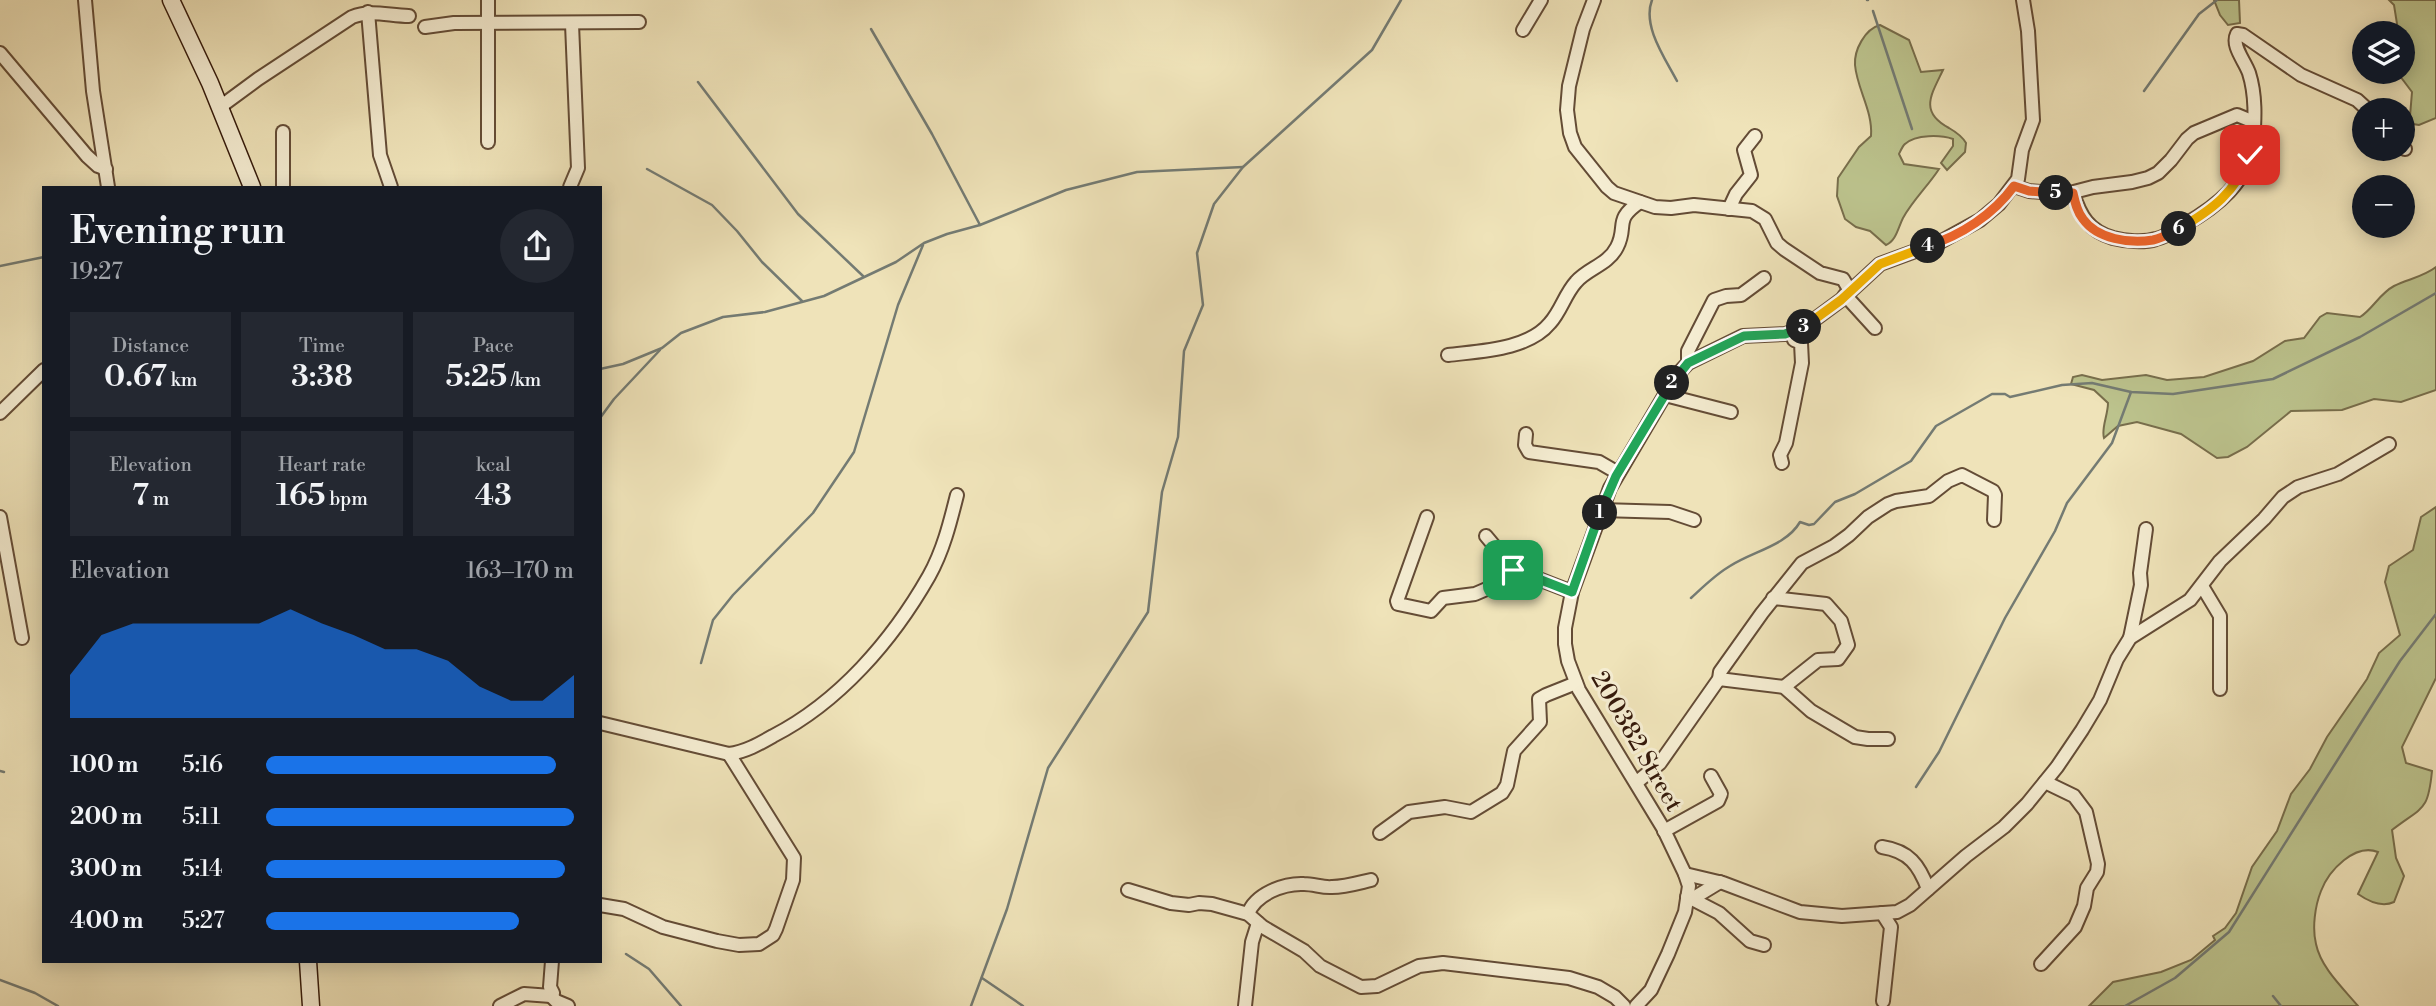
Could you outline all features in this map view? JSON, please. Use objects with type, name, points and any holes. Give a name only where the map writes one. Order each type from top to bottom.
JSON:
[{"type":"street","points":[[85,0],[92,80],[108,186]]},
{"type":"street","points":[[171,0],[220,107],[252,186]]},
{"type":"street","points":[[488,0],[488,142]]},
{"type":"street","points":[[1523,30],[1541,0]]},
{"type":"street","points":[[1594,0],[1583,29],[1568,94],[1570,133],[1578,152],[1606,187],[1614,193],[1662,208],[1694,205],[1752,211],[1760,215],[1770,226],[1781,246],[1820,273],[1843,279],[1848,293],[1875,328]]},
{"type":"street","points":[[1782,463],[1780,455],[1786,443],[1802,363],[1801,343],[1794,340],[1791,332],[1810,324],[1880,264],[1940,242],[1980,220],[1999,204],[2018,179],[2022,150],[2033,120],[2028,30],[2023,0]]},
{"type":"street","points":[[220,107],[352,17],[368,12],[409,16]]},
{"type":"street","points":[[368,12],[380,155],[391,186]]},
{"type":"street","points":[[425,27],[454,23],[639,22]]},
{"type":"street","points":[[570,186],[578,168],[572,24]]},
{"type":"street","points":[[2073,193],[2081,217],[2097,232],[2126,240],[2156,239],[2198,218],[2220,202],[2230,192],[2250,155],[2254,122],[2252,86],[2234,40],[2235,36],[2240,34],[2301,75],[2353,98]]},
{"type":"street","points":[[0,53],[87,156],[106,169]]},
{"type":"street","points":[[2014,186],[2029,191],[2073,193],[2148,178],[2158,173],[2194,133],[2236,115],[2254,122]]},
{"type":"street","points":[[283,132],[283,186]]},
{"type":"street","points":[[1729,209],[1736,194],[1751,175],[1744,148],[1755,136]]},
{"type":"street","points":[[1448,355],[1510,345],[1543,330],[1555,317],[1578,280],[1611,256],[1618,245],[1623,218],[1640,202]]},
{"type":"street","points":[[1688,363],[1688,351],[1714,300],[1741,295],[1764,278]]},
{"type":"street","name":"200382 Street","points":[[1636,1006],[1651,990],[1668,954],[1690,898],[1689,886],[1664,831],[1637,782],[1576,683],[1565,644],[1572,592],[1601,510],[1618,473],[1676,376],[1688,363],[1744,336],[1791,332]]},
{"type":"street","points":[[0,413],[42,372]]},
{"type":"street","points":[[1665,395],[1731,412]]},
{"type":"street","points":[[1526,435],[1525,445],[1530,452],[1599,462],[1618,473]]},
{"type":"street","points":[[2130,638],[2183,606],[2220,561],[2283,497],[2307,483],[2338,474],[2389,444]]},
{"type":"street","points":[[1637,782],[1660,763],[1719,679],[1720,672],[1773,598],[1802,563],[1841,541],[1868,517],[1896,501],[1929,496],[1948,481],[1962,475],[1993,491],[1994,520]]},
{"type":"street","points":[[602,723],[729,754],[764,742],[809,716],[857,673],[889,634],[928,577],[947,534],[957,495]]},
{"type":"street","points":[[1601,510],[1670,512],[1694,520]]},
{"type":"street","points":[[0,517],[22,638]]},
{"type":"street","points":[[1427,517],[1398,597],[1398,604],[1431,611],[1443,598],[1475,594],[1516,576],[1536,578],[1572,592]]},
{"type":"street","points":[[1685,874],[1720,882],[1800,912],[1842,916],[1903,909],[2004,827],[2045,782],[2100,700],[2117,659],[2130,638],[2140,592],[2146,529]]},
{"type":"street","points":[[1486,536],[1496,548],[1509,554],[1516,576]]},
{"type":"street","points":[[2202,586],[2220,616],[2220,689]]},
{"type":"street","points":[[1773,598],[1826,604],[1841,621],[1848,645],[1838,659],[1818,660],[1784,687]]},
{"type":"street","points":[[1719,679],[1784,687],[1811,710],[1845,732],[1862,739],[1888,739]]},
{"type":"street","points":[[1380,833],[1409,812],[1445,807],[1471,811],[1502,793],[1507,785],[1514,751],[1540,722],[1539,699],[1576,683]]},
{"type":"street","points":[[602,905],[624,909],[663,927],[738,946],[759,944],[773,936],[790,892],[794,858],[729,754]]},
{"type":"street","points":[[1664,831],[1718,801],[1721,794],[1711,776]]},
{"type":"street","points":[[2041,964],[2075,927],[2084,906],[2087,888],[2097,872],[2098,864],[2086,812],[2074,796],[2045,782]]},
{"type":"street","points":[[1882,847],[1898,850],[1913,860],[1928,889]]},
{"type":"street","points":[[1245,1006],[1254,900],[1261,895],[1294,885],[1328,888],[1371,880]]},
{"type":"street","points":[[1690,898],[1720,882]]},
{"type":"street","points":[[1128,890],[1171,903],[1212,904],[1253,918],[1296,945],[1320,966],[1361,987],[1377,986],[1419,966],[1443,963],[1569,978],[1598,987],[1624,1006]]},
{"type":"street","points":[[1690,898],[1719,913],[1750,941],[1764,946]]},
{"type":"street","points":[[1882,913],[1891,928],[1883,1001]]},
{"type":"street","points":[[308,963],[312,1006]]},
{"type":"street","points":[[551,996],[552,963]]},
{"type":"street","points":[[500,1006],[524,994],[551,996],[568,1006]]},
{"type":"green space","points":[[2214,0],[2239,0],[2240,23],[2228,25]]},
{"type":"green space","points":[[2389,0],[2436,0],[2436,118],[2419,125],[2415,124],[2415,98],[2412,98],[2412,92],[2406,84],[2415,84],[2415,21],[2397,21],[2394,5]]},
{"type":"green space","points":[[1880,25],[1909,40],[1921,72],[1943,70],[1932,95],[1931,109],[1940,122],[1959,134],[1966,143],[1965,152],[1947,170],[1941,163],[1953,146],[1953,139],[1922,137],[1903,146],[1899,154],[1904,164],[1939,169],[1907,211],[1894,237],[1886,245],[1870,231],[1856,227],[1845,219],[1837,196],[1838,178],[1859,147],[1871,136],[1870,118],[1856,74],[1855,59],[1865,35]]},
{"type":"green space","points":[[2436,267],[2436,390],[2401,402],[2374,399],[2342,410],[2291,411],[2247,447],[2228,457],[2217,458],[2181,434],[2137,422],[2118,426],[2104,438],[2108,403],[2094,390],[2071,384],[2073,377],[2082,375],[2102,380],[2146,375],[2167,380],[2204,377],[2253,361],[2285,341],[2304,338],[2320,317],[2327,313],[2360,317],[2389,289]]},
{"type":"green space","points":[[2436,507],[2436,678],[2402,747],[2406,763],[2432,771],[2428,794],[2422,807],[2392,830],[2396,858],[2404,876],[2394,902],[2380,904],[2366,899],[2358,894],[2378,852],[2361,851],[2336,867],[2321,891],[2316,910],[2314,931],[2319,953],[2333,977],[2358,1006],[2089,1006],[2113,982],[2161,972],[2191,960],[2215,940],[2213,936],[2225,928],[2236,913],[2252,867],[2277,831],[2291,794],[2367,679],[2379,653],[2400,635],[2385,582],[2389,566],[2413,550],[2421,517]]},
{"type":"waterway","points":[[971,1006],[1007,909],[1048,768],[1148,612],[1162,492],[1178,437],[1184,351],[1203,305],[1197,253],[1214,204],[1243,167],[1372,50],[1401,0]]},
{"type":"waterway","points":[[1652,0],[1652,31],[1677,81]]},
{"type":"waterway","points":[[2144,91],[2199,14],[2217,0]]},
{"type":"waterway","points":[[1873,11],[1912,129]]},
{"type":"waterway","points":[[871,29],[932,134],[980,225]]},
{"type":"waterway","points":[[698,82],[798,214],[863,276]]},
{"type":"waterway","points":[[602,369],[623,364],[662,348],[681,333],[723,317],[765,312],[824,296],[896,262],[924,243],[980,225],[1066,190],[1137,172],[1243,167]]},
{"type":"waterway","points":[[647,169],[712,205],[762,262],[802,301]]},
{"type":"waterway","points":[[701,663],[713,620],[733,595],[813,513],[854,452],[898,305],[923,245]]},
{"type":"waterway","points":[[0,266],[42,257]]},
{"type":"waterway","points":[[1691,598],[1725,569],[1778,543],[1800,522],[1814,524],[1835,502],[1855,494],[1911,461],[1936,426],[1992,394],[2005,394],[2010,397],[2062,385],[2092,383],[2131,392],[2173,394],[2273,379],[2360,337],[2436,293]]},
{"type":"waterway","points":[[602,415],[660,350]]},
{"type":"waterway","points":[[1916,787],[1939,752],[2005,618],[2055,531],[2067,503],[2112,443],[2131,392]]},
{"type":"waterway","points":[[2125,1006],[2175,978],[2229,932],[2400,661],[2436,614]]},
{"type":"waterway","points":[[0,771],[4,772]]},
{"type":"waterway","points":[[626,954],[649,969],[681,1006]]},
{"type":"waterway","points":[[982,978],[1023,1006]]},
{"type":"waterway","points":[[0,980],[35,993],[58,1006]]},
{"type":"waterway","points":[[2273,996],[2281,1006]]},
{"type":"route","points":[[1513,570],[1516,576],[1536,578],[1572,592],[1616,476],[1676,376],[1688,363],[1744,336],[1785,334],[1810,324],[1880,264],[1940,242],[1980,220],[1999,204],[2014,186],[2029,191],[2073,193],[2081,217],[2097,232],[2115,238],[2144,241],[2156,239],[2178,229],[2220,202],[2230,192],[2250,155]]}]
